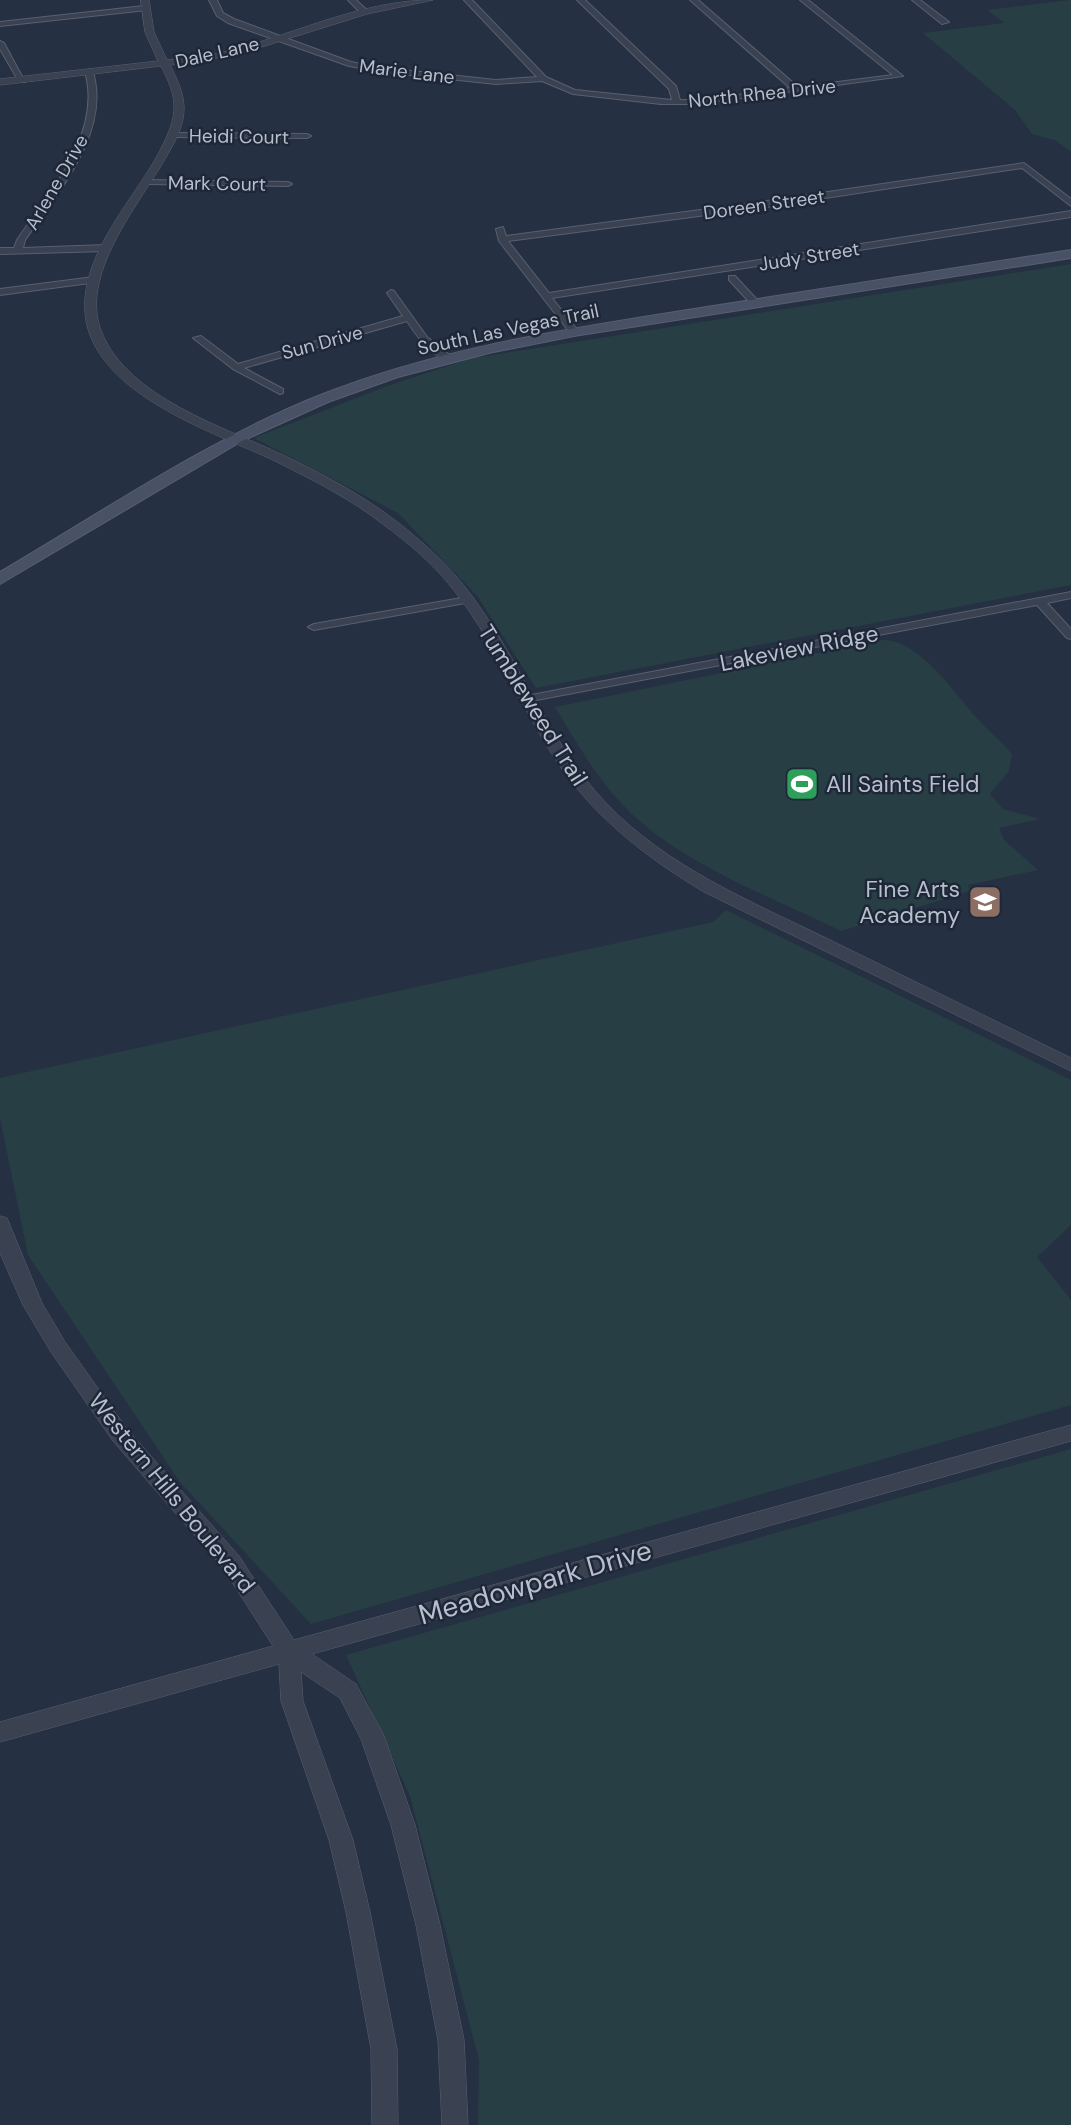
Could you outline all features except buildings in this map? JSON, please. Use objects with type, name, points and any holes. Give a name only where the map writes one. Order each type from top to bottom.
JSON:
[{"type":"main road","name":"South Las Vegas Trail","points":[[0,579],[237,438],[353,387],[448,358],[574,332],[757,306],[1071,254]]},
{"type":"street","name":"Marie Lane","points":[[213,0],[220,14],[275,38],[349,64],[496,82],[543,79]]},
{"type":"street","points":[[352,0],[365,12]]},
{"type":"street","name":"Dale Lane","points":[[0,82],[165,64],[236,52],[365,12],[429,0]]},
{"type":"street","points":[[468,0],[543,79]]},
{"type":"street","points":[[581,0],[673,88],[677,102]]},
{"type":"street","points":[[694,0],[797,90]]},
{"type":"street","name":"North Rhea Drive","points":[[543,79],[573,92],[677,102],[731,99],[900,76],[804,0]]},
{"type":"street","points":[[916,0],[945,22]]},
{"type":"street","points":[[0,24],[144,4]]},
{"type":"street","name":"Tumbleweed Trail","points":[[144,4],[144,20],[150,39],[176,85],[179,106],[172,135],[147,182],[106,248],[94,280],[90,303],[91,318],[102,347],[112,362],[146,392],[354,497],[424,550],[467,600],[549,740],[585,790],[618,825],[665,862],[710,888],[1071,1065]]},
{"type":"street","points":[[0,43],[22,80]]},
{"type":"street","name":"Arlene Drive","points":[[18,250],[70,164],[87,128],[94,94],[89,72]]},
{"type":"street","name":"Heidi Court","points":[[172,135],[307,136]]},
{"type":"street","name":"Doreen Street","points":[[547,296],[501,234],[760,205],[1024,165],[1071,203]]},
{"type":"street","name":"Mark Court","points":[[147,182],[288,184]]},
{"type":"street","name":"Judy Street","points":[[547,296],[1071,214]]},
{"type":"street","points":[[0,251],[106,248]]},
{"type":"street","points":[[732,278],[757,306]]},
{"type":"street","points":[[0,292],[94,280]]},
{"type":"street","points":[[391,293],[424,339],[448,358]]},
{"type":"street","points":[[547,296],[574,332]]},
{"type":"street","name":"Sun Drive","points":[[236,367],[408,318]]},
{"type":"street","points":[[198,338],[236,367],[280,391]]},
{"type":"street","name":"Lakeview Ridge","points":[[526,699],[1071,595]]},
{"type":"street","points":[[314,627],[467,600]]},
{"type":"street","points":[[1041,602],[1071,635]]},
{"type":"street","name":"Western Hills Boulevard","points":[[0,1223],[6,1247],[58,1347],[120,1436],[231,1562],[289,1651],[348,1691],[372,1737],[394,1800],[428,1926],[451,2040],[455,2125]]},
{"type":"street","name":"Meadowpark Drive","points":[[0,1732],[1071,1433]]},
{"type":"street","name":"Western Hills Boulevard","points":[[289,1651],[292,1701],[341,1840],[358,1912],[384,2049],[385,2125]]},
{"type":"green space","points":[[1071,0],[1071,152],[1055,140],[1032,134],[1015,110],[923,33],[1004,23],[987,10]]},
{"type":"green space","points":[[1071,264],[1071,585],[536,688],[478,597],[398,513],[254,438],[387,386],[473,358]]},
{"type":"green space","name":"All Saints Field","points":[[882,640],[909,648],[935,669],[981,723],[1012,754],[1009,771],[990,794],[1003,809],[1040,819],[999,828],[1004,840],[1038,870],[968,885],[970,891],[841,931],[695,860],[643,824],[602,780],[555,707]]},
{"type":"green space","points":[[726,910],[1071,1080],[1071,1225],[1037,1257],[1071,1300],[1071,1405],[311,1624],[180,1482],[28,1255],[0,1118],[0,1078],[713,922]]},
{"type":"green space","points":[[1071,1449],[1071,2125],[478,2125],[479,2060],[410,1796],[346,1655]]},
{"type":"place","name":"All Saints Field","points":[[802,784]]},
{"type":"place","name":"Fine Arts Academy","points":[[985,902]]}]
